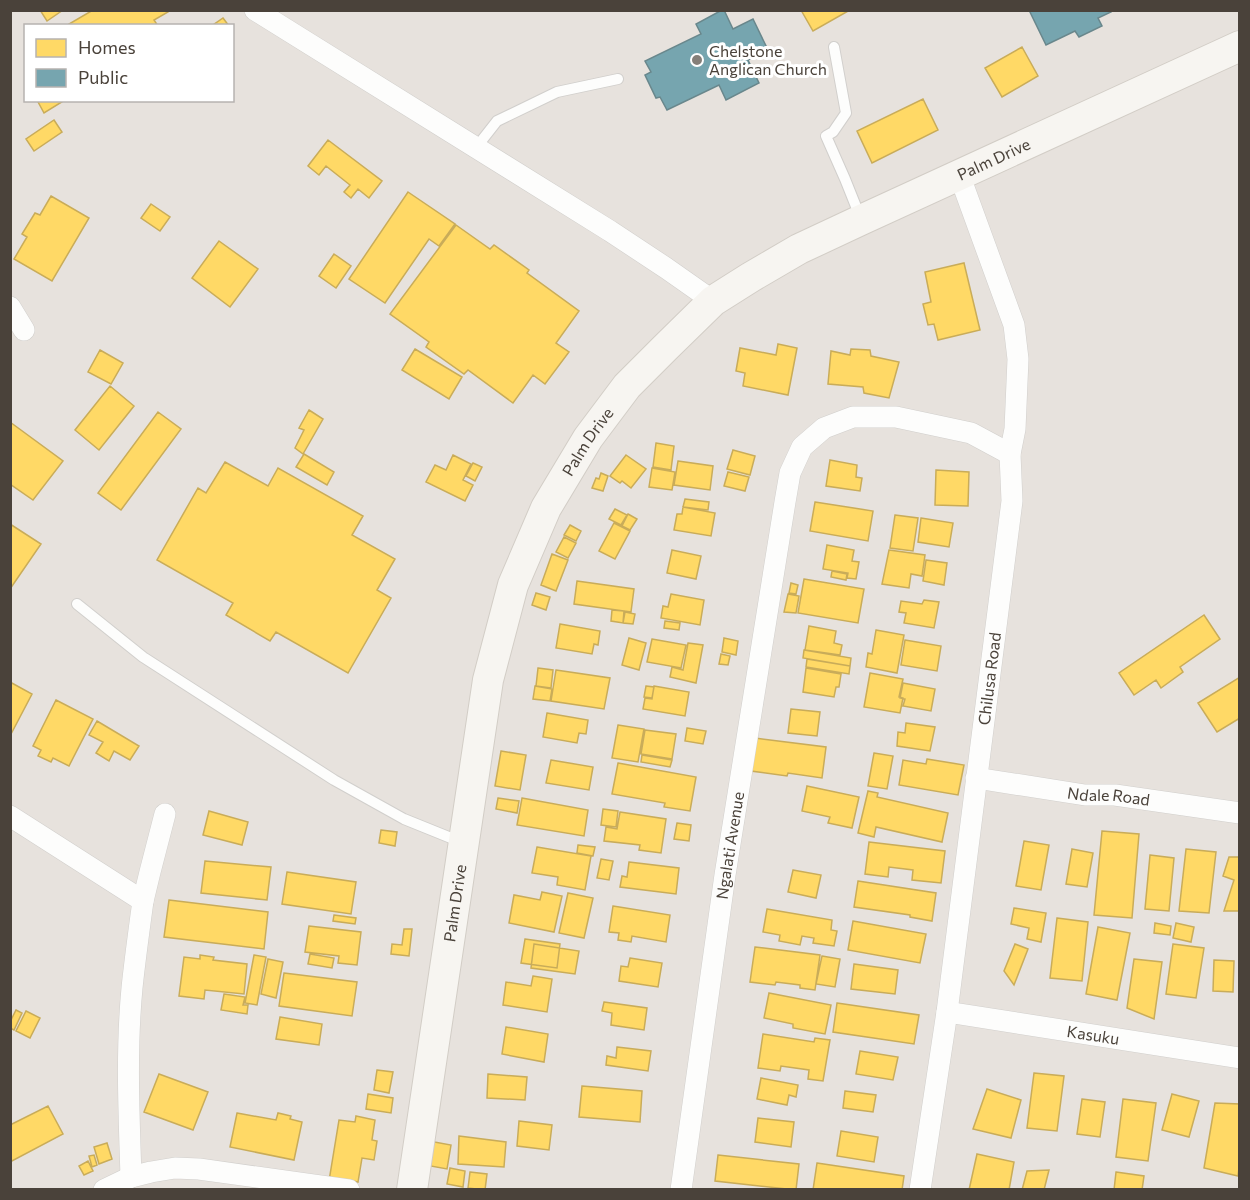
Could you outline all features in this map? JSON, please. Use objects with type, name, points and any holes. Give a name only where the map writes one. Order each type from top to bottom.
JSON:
[{"type":"street","points":[[255,10],[619,237],[713,302]]},
{"type":"street","name":"Palm Drive","points":[[412,1190],[488,680],[513,585],[546,508],[588,438],[627,386],[664,348],[713,302],[751,277],[799,249],[1239,45]]},
{"type":"street","name":"Chilusa Road","points":[[920,1190],[947,1012],[1012,501],[1010,453],[1015,429],[1018,359],[1014,325],[959,174]]},
{"type":"street","points":[[10,307],[24,330]]},
{"type":"street","name":"Ngalati Avenue","points":[[681,1190],[725,874],[790,473],[802,447],[824,428],[853,417],[896,417],[971,433],[1010,453]]},
{"type":"street","name":"Ndale Road","points":[[976,778],[1085,795],[1115,795],[1239,813]]},
{"type":"street","points":[[131,1177],[128,1094],[132,989],[143,901],[165,814]]},
{"type":"street","points":[[10,816],[143,901]]},
{"type":"street","name":"Kasuku","points":[[947,1012],[1239,1058]]},
{"type":"street","points":[[104,1190],[131,1177],[175,1168],[199,1169],[349,1190]]},
{"type":"lane","points":[[834,47],[846,113],[833,132],[826,136],[861,220]]},
{"type":"lane","points":[[476,149],[497,121],[556,92],[618,78]]},
{"type":"lane","points":[[77,604],[143,657],[334,780],[404,819],[464,843]]},
{"type":"shaded area","points":[[11,11],[1239,11],[1239,1189],[11,1189]]},
{"type":"building: Homes","points":[[40,10],[63,10],[47,21]]},
{"type":"building: Homes","points":[[93,10],[167,10],[168,12],[154,20],[157,24],[69,24]]},
{"type":"building: Homes","points":[[801,10],[850,10],[813,31]]},
{"type":"building: Homes","points":[[223,18],[228,24],[214,24]]},
{"type":"building: Homes","points":[[1022,47],[1038,76],[1002,97],[985,68]]},
{"type":"building: Homes","points":[[923,99],[938,130],[872,163],[857,131]]},
{"type":"building: Homes","points":[[38,102],[62,102],[44,113]]},
{"type":"building: Homes","points":[[54,120],[62,132],[34,151],[26,139]]},
{"type":"building: Homes","points":[[328,140],[382,181],[369,198],[358,189],[351,198],[344,192],[350,185],[326,166],[319,175],[308,166]]},
{"type":"building: Homes","points":[[408,192],[455,224],[439,246],[429,239],[385,303],[349,279]]},
{"type":"building: Homes","points":[[51,196],[89,218],[52,281],[14,259],[27,237],[22,234],[35,213],[40,215]]},
{"type":"building: Homes","points":[[151,204],[170,217],[160,231],[141,218]]},
{"type":"building: Homes","points":[[456,225],[490,249],[494,245],[529,270],[527,273],[579,311],[556,343],[569,352],[545,384],[533,375],[513,403],[468,370],[464,374],[426,347],[429,342],[390,314]]},
{"type":"building: Homes","points":[[219,241],[258,269],[230,307],[192,278]]},
{"type":"building: Homes","points":[[334,254],[351,266],[336,288],[319,276]]},
{"type":"building: Homes","points":[[964,263],[980,330],[938,340],[934,324],[928,325],[923,304],[931,302],[925,272]]},
{"type":"building: Homes","points":[[778,344],[797,348],[788,395],[743,386],[745,373],[736,371],[740,348],[776,355]]},
{"type":"building: Homes","points":[[415,349],[462,377],[449,399],[402,370]]},
{"type":"building: Homes","points":[[851,349],[870,350],[871,356],[899,362],[889,398],[864,393],[863,387],[828,384],[831,351],[850,355]]},
{"type":"building: Homes","points":[[100,350],[123,363],[111,384],[88,372]]},
{"type":"building: Homes","points":[[110,386],[134,406],[99,450],[75,430]]},
{"type":"building: Homes","points":[[309,410],[323,419],[303,454],[295,448],[304,430],[299,428]]},
{"type":"building: Homes","points":[[158,412],[181,429],[121,510],[98,493]]},
{"type":"building: Homes","points":[[10,422],[63,461],[33,500],[10,484]]},
{"type":"building: Homes","points":[[656,443],[674,446],[671,470],[653,467]]},
{"type":"building: Homes","points":[[733,450],[755,456],[750,475],[727,469]]},
{"type":"building: Homes","points":[[304,454],[334,472],[327,485],[296,467]]},
{"type":"building: Homes","points":[[453,455],[471,464],[463,480],[473,485],[465,501],[426,482],[435,465],[446,470]]},
{"type":"building: Homes","points":[[626,455],[646,469],[631,488],[610,476]]},
{"type":"building: Homes","points":[[830,460],[857,465],[856,477],[862,478],[860,491],[826,486]]},
{"type":"building: Homes","points":[[678,461],[713,466],[710,490],[674,485]]},
{"type":"building: Homes","points":[[225,462],[268,486],[278,468],[363,516],[352,535],[395,559],[377,590],[391,598],[348,673],[276,632],[270,641],[226,615],[233,603],[157,560],[198,488],[206,493]]},
{"type":"building: Homes","points":[[473,463],[482,467],[475,481],[466,476]]},
{"type":"building: Homes","points":[[652,468],[675,472],[672,490],[649,487]]},
{"type":"building: Homes","points":[[936,470],[969,472],[968,506],[935,505]]},
{"type":"building: Homes","points":[[728,472],[749,477],[745,491],[724,486]]},
{"type":"building: Homes","points":[[601,473],[608,476],[603,491],[592,488]]},
{"type":"building: Homes","points":[[685,499],[709,502],[708,510],[683,507]]},
{"type":"building: Homes","points":[[815,502],[873,511],[868,541],[810,531]]},
{"type":"building: Homes","points":[[683,507],[715,513],[711,536],[674,530],[677,514],[682,514]]},
{"type":"building: Homes","points":[[615,509],[627,515],[621,525],[609,519]]},
{"type":"building: Homes","points":[[628,514],[637,519],[630,530],[622,526]]},
{"type":"building: Homes","points":[[895,515],[918,518],[913,551],[890,548]]},
{"type":"building: Homes","points":[[921,518],[953,523],[949,547],[918,542]]},
{"type":"building: Homes","points":[[614,523],[630,531],[615,559],[599,551]]},
{"type":"building: Homes","points":[[10,524],[41,544],[10,589]]},
{"type":"building: Homes","points":[[570,525],[581,531],[576,541],[564,535]]},
{"type":"building: Homes","points":[[564,537],[576,543],[568,558],[556,552]]},
{"type":"building: Homes","points":[[827,545],[854,550],[852,561],[859,562],[856,579],[847,578],[848,573],[823,569]]},
{"type":"building: Homes","points":[[672,550],[701,556],[696,579],[667,573]]},
{"type":"building: Homes","points":[[889,550],[925,555],[922,576],[911,574],[909,588],[882,584]]},
{"type":"building: Homes","points":[[552,554],[568,560],[556,591],[541,585]]},
{"type":"building: Homes","points":[[926,560],[947,563],[944,585],[923,581]]},
{"type":"building: Homes","points":[[832,571],[847,574],[846,580],[831,577]]},
{"type":"building: Homes","points":[[804,579],[864,589],[858,623],[798,613]]},
{"type":"building: Homes","points":[[577,581],[634,589],[631,612],[574,604]]},
{"type":"building: Homes","points":[[791,583],[798,585],[796,594],[789,593]]},
{"type":"building: Homes","points":[[536,593],[550,597],[546,610],[532,605]]},
{"type":"building: Homes","points":[[671,594],[704,600],[700,625],[661,618],[663,606],[668,607]]},
{"type":"building: Homes","points":[[788,594],[799,596],[796,613],[784,612]]},
{"type":"building: Homes","points":[[924,600],[939,602],[934,628],[904,623],[906,613],[899,612],[901,601],[922,604]]},
{"type":"building: Homes","points":[[612,610],[624,611],[623,623],[611,621]]},
{"type":"building: Homes","points":[[625,612],[635,614],[633,624],[623,623]]},
{"type":"building: Homes","points":[[1204,615],[1220,639],[1180,667],[1183,672],[1161,688],[1156,680],[1134,695],[1119,673]]},
{"type":"building: Homes","points":[[665,621],[680,623],[679,630],[664,628]]},
{"type":"building: Homes","points":[[560,624],[600,631],[598,645],[594,644],[592,654],[556,648]]},
{"type":"building: Homes","points":[[809,626],[836,631],[834,643],[842,645],[840,655],[805,650]]},
{"type":"building: Homes","points":[[876,630],[904,635],[897,673],[866,667],[868,653],[872,654]]},
{"type":"building: Homes","points":[[629,638],[646,643],[639,670],[622,665]]},
{"type":"building: Homes","points":[[724,638],[738,641],[736,655],[722,652]]},
{"type":"building: Homes","points":[[652,639],[686,645],[681,668],[647,662]]},
{"type":"building: Homes","points":[[905,640],[941,646],[937,671],[901,665]]},
{"type":"building: Homes","points":[[688,643],[703,645],[696,683],[670,677],[672,667],[683,670]]},
{"type":"building: Homes","points":[[804,650],[851,658],[850,666],[803,658]]},
{"type":"building: Homes","points":[[721,654],[730,656],[728,665],[719,664]]},
{"type":"building: Homes","points":[[807,659],[850,666],[849,674],[806,667]]},
{"type":"building: Homes","points":[[538,668],[553,670],[551,688],[536,686]]},
{"type":"building: Homes","points":[[806,668],[841,674],[839,687],[836,687],[834,697],[803,692]]},
{"type":"building: Homes","points":[[556,670],[610,678],[604,709],[551,701]]},
{"type":"building: Homes","points":[[870,673],[903,679],[899,697],[903,698],[900,713],[864,707]]},
{"type":"building: Homes","points":[[1240,677],[1240,718],[1217,732],[1198,703]]},
{"type":"building: Homes","points":[[10,682],[32,694],[10,736]]},
{"type":"building: Homes","points":[[903,683],[935,689],[931,711],[903,706],[905,699],[900,698]]},
{"type":"building: Homes","points":[[535,686],[552,689],[550,701],[533,699]]},
{"type":"building: Homes","points":[[646,686],[654,687],[652,698],[644,697]]},
{"type":"building: Homes","points":[[654,686],[689,692],[685,716],[643,709],[645,698],[652,699]]},
{"type":"building: Homes","points":[[56,700],[93,719],[69,766],[53,758],[51,762],[38,756],[41,750],[33,746]]},
{"type":"building: Homes","points":[[791,709],[820,712],[817,736],[788,733]]},
{"type":"building: Homes","points":[[547,713],[588,720],[586,734],[579,733],[577,743],[543,737]]},
{"type":"building: Homes","points":[[97,721],[139,746],[130,760],[114,751],[109,761],[96,753],[103,742],[89,735]]},
{"type":"building: Homes","points":[[906,723],[935,727],[930,751],[897,746],[898,732],[905,733]]},
{"type":"building: Homes","points":[[618,725],[644,729],[638,762],[612,758]]},
{"type":"building: Homes","points":[[687,728],[706,731],[703,744],[685,741]]},
{"type":"building: Homes","points":[[645,730],[676,734],[672,759],[641,754]]},
{"type":"building: Homes","points":[[755,738],[826,747],[822,778],[751,771]]},
{"type":"building: Homes","points":[[501,751],[526,755],[520,790],[495,786]]},
{"type":"building: Homes","points":[[874,753],[893,756],[887,789],[868,786]]},
{"type":"building: Homes","points":[[642,755],[672,760],[670,767],[641,762]]},
{"type":"building: Homes","points":[[927,759],[964,765],[958,795],[899,785],[903,760],[926,764]]},
{"type":"building: Homes","points":[[551,760],[593,767],[589,790],[546,783]]},
{"type":"building: Homes","points":[[618,763],[696,777],[690,811],[664,807],[665,803],[612,794]]},
{"type":"building: Homes","points":[[807,786],[859,797],[852,828],[828,823],[830,817],[802,811]]},
{"type":"building: Homes","points":[[868,791],[878,793],[877,797],[948,813],[942,842],[876,827],[874,837],[858,833]]},
{"type":"building: Homes","points":[[498,798],[519,801],[517,813],[496,809]]},
{"type":"building: Homes","points":[[522,798],[588,810],[584,836],[517,825]]},
{"type":"building: Homes","points":[[603,809],[618,811],[616,827],[601,825]]},
{"type":"building: Homes","points":[[209,811],[248,822],[242,845],[203,835]]},
{"type":"building: Homes","points":[[620,812],[666,819],[661,853],[639,850],[640,845],[604,841],[606,827],[617,829]]},
{"type":"building: Homes","points":[[677,823],[691,825],[689,841],[674,839]]},
{"type":"building: Homes","points":[[381,830],[397,832],[395,846],[379,843]]},
{"type":"building: Homes","points":[[1102,831],[1139,834],[1132,918],[1094,915]]},
{"type":"building: Homes","points":[[1024,841],[1049,845],[1041,890],[1016,886]]},
{"type":"building: Homes","points":[[869,842],[945,851],[941,883],[912,880],[913,870],[889,867],[888,877],[865,874]]},
{"type":"building: Homes","points":[[578,845],[595,847],[593,856],[577,853]]},
{"type":"building: Homes","points":[[537,847],[591,856],[585,890],[557,885],[558,877],[532,873]]},
{"type":"building: Homes","points":[[1072,849],[1093,853],[1087,887],[1066,884]]},
{"type":"building: Homes","points":[[1186,849],[1216,852],[1209,913],[1179,911]]},
{"type":"building: Homes","points":[[1150,855],[1174,858],[1169,911],[1145,909]]},
{"type":"building: Homes","points":[[1229,857],[1240,857],[1240,911],[1224,911],[1234,880],[1223,876]]},
{"type":"building: Homes","points":[[601,859],[613,861],[609,880],[597,878]]},
{"type":"building: Homes","points":[[205,861],[271,867],[267,900],[201,893]]},
{"type":"building: Homes","points":[[629,862],[679,868],[676,894],[620,887],[622,876],[627,877]]},
{"type":"building: Homes","points":[[793,870],[821,875],[816,898],[788,892]]},
{"type":"building: Homes","points":[[287,872],[356,882],[351,914],[282,904]]},
{"type":"building: Homes","points":[[858,881],[936,893],[932,921],[910,917],[910,915],[854,907]]},
{"type":"building: Homes","points":[[542,892],[562,896],[554,932],[509,923],[514,895],[540,900]]},
{"type":"building: Homes","points":[[568,893],[593,898],[584,938],[559,933]]},
{"type":"building: Homes","points":[[169,900],[268,912],[264,949],[164,937]]},
{"type":"building: Homes","points":[[613,906],[670,915],[666,942],[632,936],[631,942],[618,940],[619,933],[609,932]]},
{"type":"building: Homes","points":[[1014,908],[1046,913],[1041,942],[1027,939],[1029,928],[1011,924]]},
{"type":"building: Homes","points":[[767,909],[832,920],[831,930],[837,931],[834,946],[813,943],[814,938],[802,936],[800,945],[779,941],[780,935],[763,932]]},
{"type":"building: Homes","points":[[334,915],[356,918],[355,924],[333,921]]},
{"type":"building: Homes","points":[[1057,918],[1088,922],[1082,981],[1050,978]]},
{"type":"building: Homes","points":[[853,921],[926,934],[920,963],[848,950]]},
{"type":"building: Homes","points":[[1155,923],[1171,926],[1170,935],[1154,933]]},
{"type":"building: Homes","points":[[1176,923],[1194,927],[1191,942],[1173,938]]},
{"type":"building: Homes","points":[[309,926],[361,932],[357,965],[338,963],[339,956],[305,952]]},
{"type":"building: Homes","points":[[1098,927],[1130,933],[1117,1000],[1086,994]]},
{"type":"building: Homes","points":[[404,929],[412,929],[409,956],[391,954],[392,944],[402,945]]},
{"type":"building: Homes","points":[[525,939],[560,944],[557,968],[521,963]]},
{"type":"building: Homes","points":[[534,944],[579,951],[575,974],[531,968]]},
{"type":"building: Homes","points":[[1015,944],[1028,949],[1014,985],[1004,971]]},
{"type":"building: Homes","points":[[1173,944],[1204,948],[1196,998],[1166,994]]},
{"type":"building: Homes","points":[[755,947],[820,955],[815,990],[800,988],[800,985],[776,982],[775,985],[750,982]]},
{"type":"building: Homes","points":[[310,954],[334,958],[332,968],[308,964]]},
{"type":"building: Homes","points":[[200,955],[214,957],[213,960],[247,964],[244,994],[205,990],[204,999],[179,996],[184,957],[200,959]]},
{"type":"building: Homes","points":[[254,955],[266,957],[257,1005],[245,1003]]},
{"type":"building: Homes","points":[[822,956],[840,959],[835,987],[816,984]]},
{"type":"building: Homes","points":[[630,958],[662,963],[658,987],[619,981],[621,966],[628,967]]},
{"type":"building: Homes","points":[[268,959],[283,962],[276,998],[261,994]]},
{"type":"building: Homes","points":[[1134,959],[1162,962],[1154,1019],[1127,1008]]},
{"type":"building: Homes","points":[[1214,960],[1234,961],[1233,992],[1213,991]]},
{"type":"building: Homes","points":[[854,964],[898,970],[895,994],[851,989]]},
{"type":"building: Homes","points":[[284,973],[357,982],[352,1016],[279,1006]]},
{"type":"building: Homes","points":[[533,976],[552,979],[547,1012],[503,1005],[506,982],[531,986]]},
{"type":"building: Homes","points":[[769,993],[831,1005],[825,1034],[793,1028],[793,1024],[764,1018]]},
{"type":"building: Homes","points":[[224,994],[245,997],[243,1005],[248,1005],[247,1014],[221,1010]]},
{"type":"building: Homes","points":[[604,1002],[647,1008],[644,1030],[611,1025],[612,1013],[602,1011]]},
{"type":"building: Homes","points":[[837,1003],[919,1015],[914,1044],[833,1032]]},
{"type":"building: Homes","points":[[16,1010],[22,1013],[14,1030],[10,1028],[10,1022]]},
{"type":"building: Homes","points":[[26,1011],[40,1018],[30,1038],[16,1031]]},
{"type":"building: Homes","points":[[280,1017],[322,1024],[319,1045],[276,1039]]},
{"type":"building: Homes","points":[[506,1027],[548,1034],[544,1062],[502,1054]]},
{"type":"building: Homes","points":[[763,1034],[814,1042],[815,1038],[830,1040],[823,1081],[808,1079],[809,1070],[781,1066],[780,1071],[758,1068]]},
{"type":"building: Homes","points":[[617,1047],[651,1051],[648,1071],[606,1065],[607,1056],[616,1058]]},
{"type":"building: Homes","points":[[860,1051],[898,1057],[893,1080],[856,1074]]},
{"type":"building: Homes","points":[[377,1070],[393,1072],[389,1093],[374,1090]]},
{"type":"building: Homes","points":[[1034,1073],[1064,1076],[1057,1131],[1027,1128]]},
{"type":"building: Homes","points":[[159,1074],[208,1092],[193,1130],[144,1112]]},
{"type":"building: Homes","points":[[488,1074],[527,1077],[525,1100],[487,1098]]},
{"type":"building: Homes","points":[[761,1078],[798,1085],[796,1097],[789,1095],[787,1105],[757,1099]]},
{"type":"building: Homes","points":[[582,1086],[642,1091],[640,1122],[579,1117]]},
{"type":"building: Homes","points":[[987,1089],[1021,1100],[1011,1138],[973,1129]]},
{"type":"building: Homes","points":[[845,1091],[876,1095],[873,1112],[843,1108]]},
{"type":"building: Homes","points":[[368,1094],[393,1098],[391,1113],[366,1109]]},
{"type":"building: Homes","points":[[1172,1094],[1199,1101],[1189,1137],[1162,1130]]},
{"type":"building: Homes","points":[[1082,1099],[1105,1102],[1100,1137],[1077,1134]]},
{"type":"building: Homes","points":[[1123,1099],[1156,1103],[1148,1161],[1116,1157]]},
{"type":"building: Homes","points":[[1215,1103],[1240,1104],[1238,1176],[1204,1168]]},
{"type":"building: Homes","points":[[48,1106],[63,1134],[10,1162],[10,1125]]},
{"type":"building: Homes","points":[[237,1113],[276,1120],[278,1113],[302,1122],[294,1160],[230,1147]]},
{"type":"building: Homes","points":[[356,1116],[375,1120],[372,1140],[377,1141],[374,1160],[362,1158],[358,1182],[329,1181],[339,1120],[355,1122]]},
{"type":"building: Homes","points":[[758,1118],[794,1122],[791,1147],[755,1142]]},
{"type":"building: Homes","points":[[519,1121],[552,1125],[549,1150],[517,1146]]},
{"type":"building: Homes","points":[[841,1131],[878,1137],[874,1162],[837,1156]]},
{"type":"building: Homes","points":[[459,1136],[506,1142],[504,1167],[458,1164]]},
{"type":"building: Homes","points":[[429,1141],[451,1145],[447,1169],[425,1165]]},
{"type":"building: Homes","points":[[107,1143],[112,1159],[99,1164],[94,1147]]},
{"type":"building: Homes","points":[[977,1154],[1014,1162],[1009,1190],[969,1190]]},
{"type":"building: Homes","points":[[94,1155],[97,1165],[92,1167],[89,1156]]},
{"type":"building: Homes","points":[[718,1155],[799,1164],[796,1190],[715,1181]]},
{"type":"building: Homes","points":[[88,1161],[93,1171],[84,1175],[79,1166]]},
{"type":"building: Homes","points":[[817,1163],[904,1176],[902,1190],[813,1190]]},
{"type":"building: Homes","points":[[450,1168],[465,1171],[463,1187],[447,1184]]},
{"type":"building: Homes","points":[[1049,1170],[1044,1190],[1022,1190],[1027,1171]]},
{"type":"building: Homes","points":[[470,1172],[487,1174],[485,1190],[468,1188]]},
{"type":"building: Homes","points":[[1116,1172],[1144,1176],[1142,1190],[1114,1190]]},
{"type":"building: Public","name":"Chelstone Anglican Church","points":[[722,10],[733,29],[753,19],[768,50],[748,60],[759,83],[726,100],[719,85],[667,110],[660,97],[656,98],[645,75],[651,72],[645,61],[701,34],[696,24]]},
{"type":"building: Public","points":[[1029,10],[1110,10],[1111,12],[1098,18],[1102,26],[1079,37],[1075,31],[1046,45]]},
{"type":"place","name":"Chelstone Anglican Church","points":[[697,60]]}]
